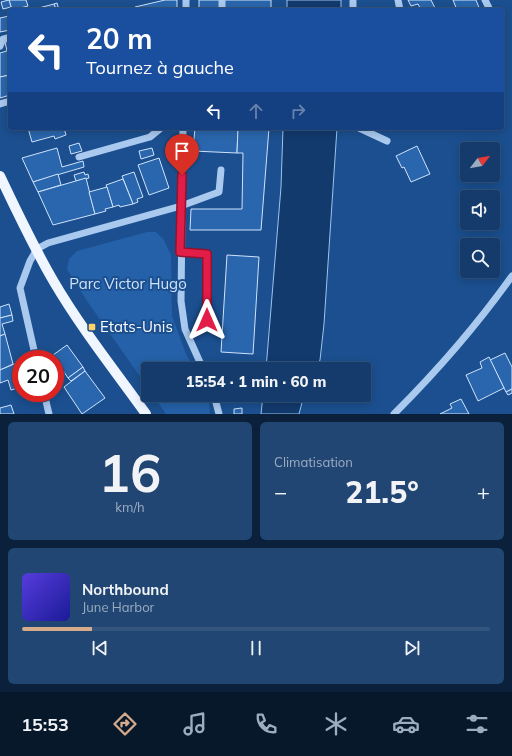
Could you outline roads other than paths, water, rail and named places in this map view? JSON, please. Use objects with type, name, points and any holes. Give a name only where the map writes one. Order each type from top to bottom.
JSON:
[{"type":"main road","points":[[0,176],[54,282],[76,316],[146,414]]},
{"type":"street","points":[[0,46],[3,39],[8,38]]},
{"type":"street","points":[[79,157],[150,137],[159,130]]},
{"type":"street","points":[[183,130],[180,252],[181,302],[185,329],[200,362]]},
{"type":"street","points":[[363,130],[387,141]]},
{"type":"street","points":[[34,350],[20,288],[30,261],[37,249],[48,243],[182,206],[219,192],[221,170]]},
{"type":"street","points":[[180,252],[207,254],[207,320]]},
{"type":"street","points":[[394,414],[427,382],[468,333],[512,276]]},
{"type":"street","points":[[46,402],[49,414]]},
{"type":"street","points":[[215,402],[218,414]]},
{"type":"place","name":"Etats-Unis","points":[[92,327]]},
{"type":"park label","name":"Parc Victor Hugo","points":[[128,284]]}]
